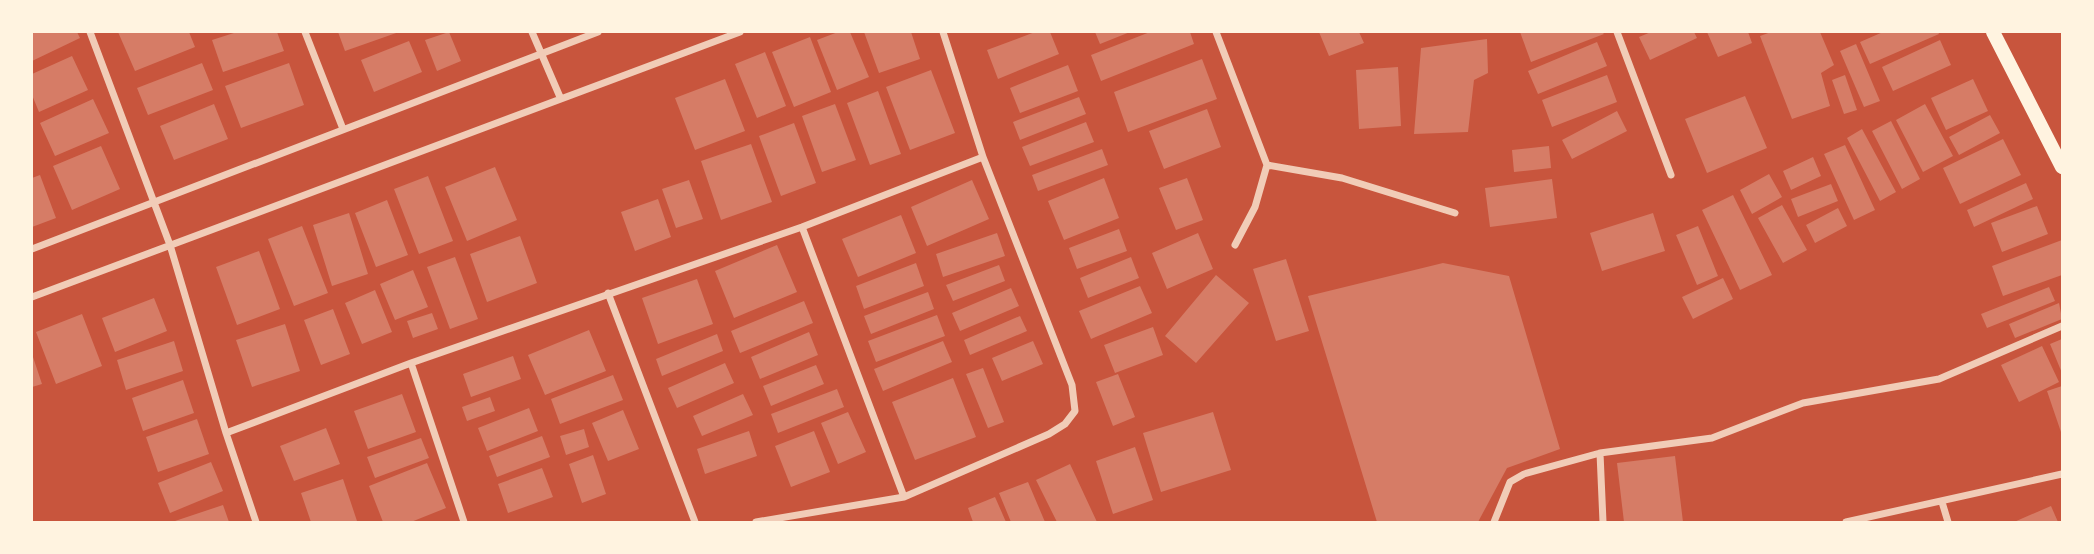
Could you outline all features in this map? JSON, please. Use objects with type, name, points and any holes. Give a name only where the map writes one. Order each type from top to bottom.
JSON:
[{"type":"main road","points":[[1993,32],[2063,167]]},
{"type":"street","points":[[90,32],[170,245],[256,523]]},
{"type":"street","points":[[304,32],[343,129]]},
{"type":"street","points":[[532,32],[560,97]]},
{"type":"street","points":[[32,249],[597,32]]},
{"type":"street","points":[[32,297],[560,97],[740,32]]},
{"type":"street","points":[[757,523],[904,497],[1049,434],[1065,424],[1075,411],[1072,385],[983,157],[943,32]]},
{"type":"street","points":[[1216,32],[1266,165],[1255,207],[1236,245]]},
{"type":"street","points":[[1617,32],[1671,175]]},
{"type":"street","points":[[226,433],[411,363],[802,227],[983,157]]},
{"type":"street","points":[[1266,165],[1342,178],[1455,213]]},
{"type":"street","points":[[802,227],[904,497]]},
{"type":"street","points":[[608,293],[695,523]]},
{"type":"street","points":[[1494,523],[1510,482],[1524,474],[1600,453],[1712,438],[1803,403],[1939,379],[2063,326]]},
{"type":"street","points":[[411,363],[464,523]]},
{"type":"street","points":[[1600,453],[1603,523]]},
{"type":"street","points":[[1846,523],[2063,474]]},
{"type":"street","points":[[1942,502],[1948,523]]},
{"type":"building","points":[[32,32],[77,32],[80,38],[32,61]]},
{"type":"building","points":[[118,32],[189,32],[195,47],[135,71]]},
{"type":"building","points":[[237,32],[277,32],[284,51],[223,72],[212,40]]},
{"type":"building","points":[[338,32],[399,32],[345,51]]},
{"type":"building","points":[[449,32],[461,61],[437,71],[425,40]]},
{"type":"building","points":[[838,32],[850,32],[869,77],[837,90],[817,40]]},
{"type":"building","points":[[864,32],[911,32],[920,59],[879,73]]},
{"type":"building","points":[[1035,32],[1050,32],[1059,54],[998,79],[987,50]]},
{"type":"building","points":[[1095,32],[1130,32],[1100,44]]},
{"type":"building","points":[[1150,32],[1190,32],[1194,44],[1101,81],[1091,55]]},
{"type":"building","points":[[1319,32],[1359,32],[1364,43],[1329,56]]},
{"type":"building","points":[[1520,32],[1602,32],[1604,34],[1531,62]]},
{"type":"building","points":[[1651,32],[1694,32],[1697,38],[1650,60],[1639,37]]},
{"type":"building","points":[[1707,32],[1748,32],[1752,43],[1718,57]]},
{"type":"building","points":[[1771,32],[1820,32],[1834,65],[1821,73],[1830,106],[1792,119],[1760,36]]},
{"type":"building","points":[[1883,32],[1939,34],[1870,64],[1860,42]]},
{"type":"building","points":[[810,37],[831,92],[794,107],[772,52]]},
{"type":"building","points":[[1487,39],[1488,73],[1474,80],[1468,132],[1414,134],[1421,48]]},
{"type":"building","points":[[1940,40],[1951,65],[1893,91],[1882,67]]},
{"type":"building","points":[[409,41],[422,72],[374,92],[361,60]]},
{"type":"building","points":[[1597,42],[1607,66],[1538,94],[1528,71]]},
{"type":"building","points":[[1856,44],[1880,101],[1864,107],[1840,51]]},
{"type":"building","points":[[765,52],[786,106],[757,118],[735,64]]},
{"type":"building","points":[[72,56],[88,90],[39,112],[32,95],[32,74]]},
{"type":"building","points":[[1202,59],[1217,99],[1128,132],[1114,92]]},
{"type":"building","points":[[202,63],[213,90],[148,115],[137,88]]},
{"type":"building","points":[[289,63],[304,105],[241,128],[225,86]]},
{"type":"building","points":[[1068,65],[1078,91],[1020,113],[1010,88]]},
{"type":"building","points":[[1398,67],[1401,126],[1359,129],[1356,70]]},
{"type":"building","points":[[931,70],[955,133],[910,150],[886,87]]},
{"type":"building","points":[[1607,75],[1617,102],[1552,127],[1542,100]]},
{"type":"building","points":[[1845,75],[1857,110],[1844,114],[1832,80]]},
{"type":"building","points":[[725,79],[745,131],[695,150],[675,98]]},
{"type":"building","points":[[1973,79],[1988,111],[1946,130],[1931,98]]},
{"type":"building","points":[[878,91],[901,154],[870,165],[847,103]]},
{"type":"building","points":[[1745,96],[1767,148],[1707,173],[1685,119]]},
{"type":"building","points":[[1079,97],[1086,114],[1020,140],[1013,122]]},
{"type":"building","points":[[93,99],[109,133],[55,156],[40,123]]},
{"type":"building","points":[[214,104],[228,139],[174,160],[160,126]]},
{"type":"building","points":[[835,104],[856,160],[822,172],[802,116]]},
{"type":"building","points":[[1925,104],[1953,156],[1923,172],[1896,120]]},
{"type":"building","points":[[1207,109],[1221,147],[1164,169],[1149,131]]},
{"type":"building","points":[[1617,111],[1627,131],[1572,159],[1562,140]]},
{"type":"building","points":[[1990,115],[2000,133],[1959,155],[1949,137]]},
{"type":"building","points":[[1891,121],[1920,179],[1902,189],[1872,131]]},
{"type":"building","points":[[1086,122],[1094,142],[1030,166],[1022,147]]},
{"type":"building","points":[[794,123],[816,183],[781,196],[759,136]]},
{"type":"building","points":[[1862,129],[1896,192],[1880,201],[1847,138]]},
{"type":"building","points":[[2003,139],[2021,175],[1960,204],[1943,168]]},
{"type":"building","points":[[751,144],[772,202],[721,220],[701,161]]},
{"type":"building","points":[[1845,145],[1875,210],[1854,220],[1824,154]]},
{"type":"building","points":[[101,146],[120,189],[72,210],[53,166]]},
{"type":"building","points":[[1549,146],[1551,168],[1514,172],[1512,150]]},
{"type":"building","points":[[1102,149],[1108,165],[1038,191],[1032,175]]},
{"type":"building","points":[[1813,157],[1821,176],[1791,190],[1783,171]]},
{"type":"building","points":[[495,167],[517,220],[467,241],[445,187]]},
{"type":"building","points":[[1769,174],[1782,197],[1752,214],[1740,190]]},
{"type":"building","points":[[40,175],[56,218],[32,227],[32,178]]},
{"type":"building","points":[[428,176],[453,241],[419,254],[394,189]]},
{"type":"building","points":[[1104,178],[1119,218],[1064,240],[1048,201]]},
{"type":"building","points":[[1187,178],[1203,220],[1176,230],[1159,188]]},
{"type":"building","points":[[1552,179],[1557,218],[1490,227],[1485,188]]},
{"type":"building","points":[[689,180],[703,219],[676,228],[662,189]]},
{"type":"building","points":[[972,180],[989,219],[927,246],[911,207]]},
{"type":"building","points":[[2026,183],[2033,199],[1974,227],[1967,210]]},
{"type":"building","points":[[1831,184],[1838,201],[1798,217],[1791,199]]},
{"type":"building","points":[[1733,195],[1772,275],[1740,290],[1702,210]]},
{"type":"building","points":[[658,199],[671,237],[635,251],[621,212]]},
{"type":"building","points":[[387,200],[408,255],[376,267],[355,213]]},
{"type":"building","points":[[1782,205],[1807,250],[1783,263],[1758,218]]},
{"type":"building","points":[[2037,206],[2048,234],[2002,252],[1991,223]]},
{"type":"building","points":[[1838,208],[1847,226],[1815,243],[1806,225]]},
{"type":"building","points":[[349,213],[368,274],[332,286],[313,225]]},
{"type":"building","points":[[1653,213],[1665,251],[1602,271],[1590,233]]},
{"type":"building","points":[[901,215],[916,253],[858,277],[842,239]]},
{"type":"building","points":[[302,226],[328,293],[294,306],[268,239]]},
{"type":"building","points":[[1698,226],[1718,276],[1697,285],[1676,235]]},
{"type":"building","points":[[1119,229],[1127,251],[1077,269],[1069,248]]},
{"type":"building","points":[[997,233],[1005,256],[943,277],[936,254]]},
{"type":"building","points":[[1198,233],[1213,269],[1167,289],[1152,253]]},
{"type":"building","points":[[520,236],[537,283],[487,302],[470,254]]},
{"type":"building","points":[[2062,240],[2062,275],[2003,296],[1992,266]]},
{"type":"building","points":[[777,245],[797,292],[734,318],[715,271]]},
{"type":"building","points":[[259,251],[280,309],[237,325],[216,267]]},
{"type":"building","points":[[455,257],[478,319],[450,329],[427,267]]},
{"type":"building","points":[[1131,257],[1139,278],[1088,298],[1080,278]]},
{"type":"building","points":[[1286,259],[1309,331],[1276,341],[1253,269]]},
{"type":"building","points":[[916,263],[924,286],[864,309],[856,286]]},
{"type":"building","points":[[1443,263],[1509,276],[1560,449],[1507,468],[1478,522],[1377,522],[1308,296]]},
{"type":"building","points":[[999,265],[1005,281],[953,301],[946,285]]},
{"type":"building","points":[[413,270],[428,307],[395,320],[380,284]]},
{"type":"building","points":[[1216,275],[1249,303],[1196,363],[1165,336]]},
{"type":"building","points":[[1723,278],[1733,299],[1693,319],[1682,297]]},
{"type":"building","points":[[697,279],[713,324],[658,344],[642,298]]},
{"type":"building","points":[[1140,286],[1152,313],[1091,339],[1079,311]]},
{"type":"building","points":[[2049,287],[2055,301],[1987,328],[1981,314]]},
{"type":"building","points":[[1011,288],[1019,306],[960,331],[952,313]]},
{"type":"building","points":[[375,290],[392,332],[362,344],[345,303]]},
{"type":"building","points":[[928,292],[934,309],[871,334],[864,316]]},
{"type":"building","points":[[154,298],[167,331],[115,352],[102,318]]},
{"type":"building","points":[[804,301],[813,323],[740,353],[731,331]]},
{"type":"building","points":[[2059,303],[2062,319],[2015,338],[2009,324]]},
{"type":"building","points":[[333,309],[350,354],[321,365],[304,320]]},
{"type":"building","points":[[432,313],[438,329],[413,338],[407,321]]},
{"type":"building","points":[[82,314],[102,366],[56,384],[36,332]]},
{"type":"building","points":[[937,315],[945,336],[876,362],[868,341]]},
{"type":"building","points":[[1020,316],[1027,331],[970,355],[964,340]]},
{"type":"building","points":[[285,324],[300,371],[252,387],[236,340]]},
{"type":"building","points":[[1153,327],[1163,355],[1115,373],[1104,345]]},
{"type":"building","points":[[589,330],[606,371],[545,395],[528,355]]},
{"type":"building","points":[[809,332],[818,355],[760,379],[751,357]]},
{"type":"building","points":[[717,334],[723,351],[662,376],[656,359]]},
{"type":"building","points":[[2062,339],[2062,373],[2050,344]]},
{"type":"building","points":[[174,341],[183,371],[126,390],[117,360]]},
{"type":"building","points":[[943,341],[952,362],[883,391],[874,369]]},
{"type":"building","points":[[1033,341],[1043,364],[1002,381],[992,358]]},
{"type":"building","points":[[2042,346],[2059,382],[2019,402],[2001,365]]},
{"type":"building","points":[[32,354],[42,384],[32,387]]},
{"type":"building","points":[[513,356],[521,379],[471,397],[463,374]]},
{"type":"building","points":[[725,363],[734,383],[677,408],[668,388]]},
{"type":"building","points":[[816,365],[824,384],[771,406],[763,386]]},
{"type":"building","points":[[983,368],[1004,422],[988,428],[966,374]]},
{"type":"building","points":[[1118,374],[1135,417],[1113,426],[1096,382]]},
{"type":"building","points":[[613,375],[623,400],[560,424],[551,399]]},
{"type":"building","points":[[953,378],[976,437],[915,460],[892,402]]},
{"type":"building","points":[[183,380],[194,413],[143,431],[132,398]]},
{"type":"building","points":[[2062,386],[2062,435],[2047,391]]},
{"type":"building","points":[[837,389],[844,407],[778,433],[771,414]]},
{"type":"building","points":[[402,394],[416,432],[368,449],[354,411]]},
{"type":"building","points":[[743,394],[753,415],[702,436],[693,416]]},
{"type":"building","points":[[490,397],[495,411],[467,421],[462,407]]},
{"type":"building","points":[[529,408],[538,431],[487,451],[478,428]]},
{"type":"building","points":[[623,410],[639,449],[608,461],[592,423]]},
{"type":"building","points":[[848,412],[866,452],[838,464],[821,423]]},
{"type":"building","points":[[1213,412],[1231,470],[1161,492],[1143,433]]},
{"type":"building","points":[[197,419],[209,454],[158,472],[146,437]]},
{"type":"building","points":[[326,428],[340,464],[294,481],[280,446]]},
{"type":"building","points":[[584,429],[589,447],[566,455],[560,436]]},
{"type":"building","points":[[749,431],[757,456],[705,474],[697,449]]},
{"type":"building","points":[[814,431],[830,472],[791,487],[775,446]]},
{"type":"building","points":[[542,436],[550,457],[497,477],[489,456]]},
{"type":"building","points":[[421,438],[429,458],[375,478],[367,457]]},
{"type":"building","points":[[1135,447],[1153,500],[1113,514],[1096,461]]},
{"type":"building","points":[[593,455],[606,494],[582,503],[569,464]]},
{"type":"building","points":[[1675,456],[1683,522],[1624,522],[1617,463]]},
{"type":"building","points":[[211,462],[223,491],[170,513],[158,483]]},
{"type":"building","points":[[427,463],[446,508],[411,522],[383,522],[369,486]]},
{"type":"building","points":[[1070,464],[1097,522],[1057,522],[1036,480]]},
{"type":"building","points":[[542,468],[553,497],[508,513],[498,484]]},
{"type":"building","points":[[343,479],[357,521],[311,522],[301,493]]},
{"type":"building","points":[[1028,482],[1045,522],[1011,522],[999,493]]},
{"type":"building","points":[[995,497],[1006,522],[973,522],[968,508]]},
{"type":"building","points":[[223,505],[229,522],[172,522]]},
{"type":"building","points":[[2051,506],[2058,522],[2014,522]]}]
